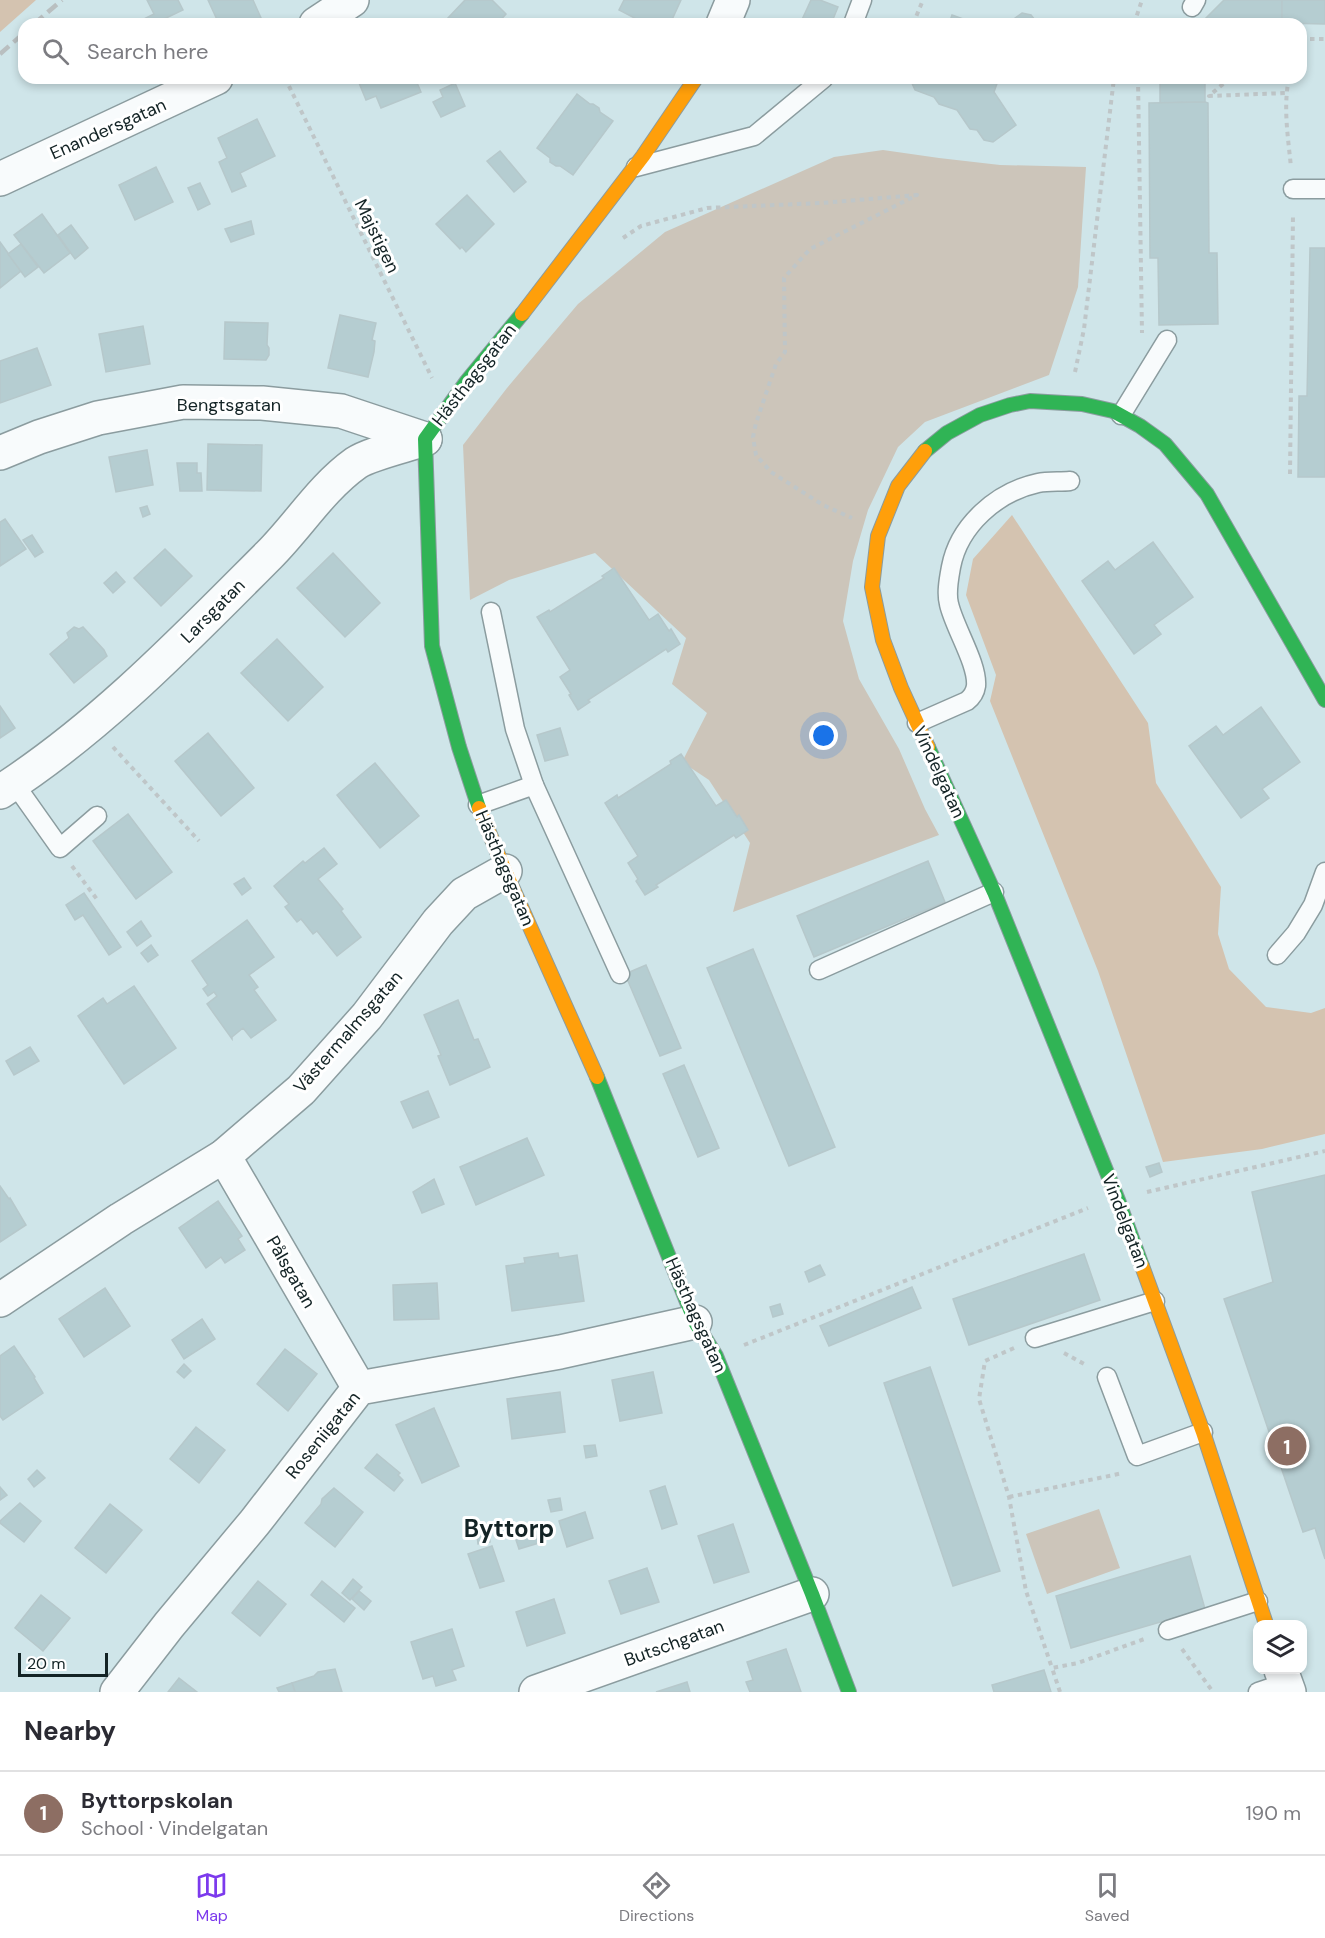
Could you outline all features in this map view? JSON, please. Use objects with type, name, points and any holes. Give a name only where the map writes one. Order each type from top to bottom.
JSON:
[{"type":"street","points":[[325,18],[352,0]]},
{"type":"street","points":[[726,18],[733,0]]},
{"type":"street","name":"Enandersgatan","points":[[0,179],[203,84]]},
{"type":"street","name":"Hästhagsgatan","points":[[692,84],[635,167],[424,439],[432,646],[459,747],[478,805],[610,1107],[695,1322],[716,1356],[849,1692]]},
{"type":"street","name":"Vindelgatan","points":[[1265,1620],[1203,1432],[1118,1200],[994,892],[917,723],[883,640],[872,587],[880,531],[898,486],[921,454],[947,432],[980,415],[1010,405],[1030,401],[1071,403],[1113,411],[1121,415],[1165,444],[1207,494],[1325,700]]},
{"type":"street","name":"Bengtsgatan","points":[[0,453],[39,437],[98,418],[183,402],[262,403],[341,411],[424,439]]},
{"type":"street","name":"Larsgatan","points":[[7,788],[92,725],[166,658],[275,549],[328,485],[358,461],[424,439]]},
{"type":"street","name":"Västermalmsgatan","points":[[0,1300],[120,1219],[224,1156],[301,1090],[367,1016],[438,922],[464,894],[505,871]]},
{"type":"street","name":"Pålsgatan","points":[[224,1156],[359,1388]]},
{"type":"street","name":"Roseniigatan","points":[[117,1692],[169,1625],[255,1522],[359,1388],[560,1352],[695,1322]]},
{"type":"street","name":"Butschgatan","points":[[536,1692],[812,1594]]},
{"type":"lane","points":[[855,18],[862,0]]},
{"type":"lane","points":[[635,167],[754,136],[817,84]]},
{"type":"lane","points":[[1293,189],[1325,189]]},
{"type":"lane","points":[[1121,415],[1167,340]]},
{"type":"lane","points":[[917,723],[967,701],[973,695],[976,685],[972,665],[948,602],[954,550],[971,524],[991,504],[1011,492],[1039,482],[1070,481]]},
{"type":"lane","points":[[491,612],[515,729],[534,785],[620,974]]},
{"type":"lane","points":[[478,805],[534,785]]},
{"type":"lane","points":[[7,788],[60,848],[98,816]]},
{"type":"lane","points":[[1277,955],[1296,933],[1313,905],[1325,872]]},
{"type":"lane","points":[[819,970],[994,892]]},
{"type":"lane","points":[[1035,1338],[1155,1301]]},
{"type":"lane","points":[[1107,1377],[1137,1456],[1203,1432]]},
{"type":"lane","points":[[1168,1630],[1258,1601]]},
{"type":"path","points":[[916,18],[923,0]]},
{"type":"path","points":[[1136,18],[1142,0]]},
{"type":"path","points":[[1307,39],[1325,39]]},
{"type":"path","name":"Majstigen","points":[[288,84],[432,378],[454,400]]},
{"type":"path","points":[[1071,403],[1084,329],[1113,84]]},
{"type":"path","points":[[1138,84],[1143,379]]},
{"type":"path","points":[[1223,84],[1209,96],[1286,93]]},
{"type":"path","points":[[1288,84],[1286,117],[1293,189],[1290,474]]},
{"type":"path","points":[[615,242],[641,226],[707,208],[821,203],[917,195],[810,249],[784,278],[785,352],[776,364],[753,436],[756,455],[771,472],[823,505],[880,531]]},
{"type":"path","points":[[92,725],[200,841]]},
{"type":"path","points":[[60,848],[99,902]]},
{"type":"path","points":[[716,1356],[1077,1211],[1157,1189],[1325,1151]]},
{"type":"path","points":[[1060,1692],[1026,1591],[1009,1497],[979,1399],[985,1361],[1035,1338],[1107,1377]]},
{"type":"path","points":[[1009,1497],[1107,1478],[1141,1468],[1137,1456]]},
{"type":"path","points":[[1052,1668],[1078,1662],[1168,1630],[1214,1692]]},
{"type":"shaded area","points":[[0,0],[36,0],[0,32]]},
{"type":"shaded area","points":[[883,150],[1000,165],[1086,167],[1078,287],[1049,375],[925,422],[898,447],[868,510],[853,561],[843,621],[859,679],[899,749],[939,835],[733,912],[750,843],[709,780],[682,762],[707,713],[672,684],[686,638],[595,553],[509,580],[470,600],[463,445],[507,388],[578,304],[665,232],[834,157]]},
{"type":"shaded area","points":[[1012,515],[1148,723],[1156,783],[1221,887],[1218,934],[1229,969],[1266,1007],[1311,1013],[1325,1008],[1325,1134],[1262,1149],[1163,1162],[1098,971],[990,701],[996,675],[966,595],[973,559]]},
{"type":"shaded area","points":[[1099,1509],[1120,1568],[1047,1594],[1026,1534]]},
{"type":"building","points":[[147,0],[178,0],[183,10],[166,18],[146,18],[154,14]]},
{"type":"building","points":[[208,0],[253,0],[261,18],[216,18]]},
{"type":"building","points":[[465,0],[492,0],[506,14],[502,18],[448,18]]},
{"type":"building","points":[[624,0],[681,0],[673,18],[634,18],[619,10]]},
{"type":"building","points":[[811,0],[820,0],[838,7],[833,18],[803,18]]},
{"type":"building","points":[[1224,0],[1282,0],[1282,18],[1206,18]]},
{"type":"building","points":[[1282,0],[1325,0],[1325,24],[1307,24],[1307,18],[1282,18]]},
{"type":"building","points":[[1022,13],[1031,15],[1033,18],[1015,18]]},
{"type":"building","points":[[359,84],[418,84],[421,92],[381,108],[376,96],[366,100]]},
{"type":"building","points":[[455,84],[465,106],[441,117],[433,102],[443,97],[440,90]]},
{"type":"building","points":[[912,84],[997,84],[994,92],[1016,125],[993,142],[984,140],[977,130],[970,129],[957,110],[939,104],[934,97],[915,90]]},
{"type":"building","points":[[1160,84],[1205,84],[1205,102],[1160,103]]},
{"type":"building","points":[[577,94],[599,108],[600,112],[613,121],[573,175],[550,162],[550,158],[537,148]]},
{"type":"building","points":[[1149,103],[1208,103],[1209,253],[1217,253],[1218,324],[1159,325],[1158,258],[1150,258]]},
{"type":"building","points":[[257,119],[275,156],[240,173],[246,186],[232,192],[219,162],[227,158],[218,138]]},
{"type":"building","points":[[500,151],[526,182],[514,192],[487,161]]},
{"type":"building","points":[[156,167],[173,202],[135,220],[119,185]]},
{"type":"building","points":[[200,183],[210,204],[198,210],[188,188]]},
{"type":"building","points":[[467,195],[494,224],[466,252],[462,247],[460,249],[436,224]]},
{"type":"building","points":[[42,214],[70,253],[44,273],[14,235]]},
{"type":"building","points":[[251,221],[254,234],[231,242],[225,229]]},
{"type":"building","points":[[71,225],[88,248],[75,259],[58,235]]},
{"type":"building","points":[[0,242],[21,271],[0,288]]},
{"type":"building","points":[[21,244],[38,267],[25,277],[8,254]]},
{"type":"building","points":[[1310,248],[1325,248],[1325,477],[1298,477],[1299,396],[1307,396]]},
{"type":"building","points":[[340,315],[376,323],[372,340],[375,341],[374,352],[368,377],[328,368]]},
{"type":"building","points":[[225,322],[268,323],[269,355],[266,360],[224,359]]},
{"type":"building","points":[[143,326],[150,364],[106,372],[99,334]]},
{"type":"building","points":[[37,348],[51,385],[0,403],[0,361]]},
{"type":"building","points":[[208,444],[262,445],[261,491],[207,490]]},
{"type":"building","points":[[147,450],[153,485],[116,492],[109,457]]},
{"type":"building","points":[[177,463],[197,463],[197,473],[201,473],[202,491],[180,491]]},
{"type":"building","points":[[147,506],[150,514],[143,517],[140,508]]},
{"type":"building","points":[[5,519],[26,549],[0,566],[0,522]]},
{"type":"building","points":[[32,535],[43,552],[35,557],[23,540]]},
{"type":"building","points":[[1153,542],[1193,597],[1154,625],[1161,634],[1134,654],[1082,581],[1108,561],[1115,570]]},
{"type":"building","points":[[165,549],[192,576],[161,606],[134,578]]},
{"type":"building","points":[[333,553],[380,603],[345,637],[297,588]]},
{"type":"building","points":[[614,568],[649,620],[658,614],[680,644],[668,652],[666,649],[588,700],[590,702],[578,710],[560,677],[570,670],[537,617],[549,610],[550,612],[604,578],[602,576]]},
{"type":"building","points":[[116,572],[125,582],[113,593],[104,583]]},
{"type":"building","points":[[74,627],[79,629],[83,627],[107,656],[74,683],[50,654],[69,638],[67,633]]},
{"type":"building","points":[[277,639],[323,687],[288,721],[241,673]]},
{"type":"building","points":[[0,706],[15,728],[0,738]]},
{"type":"building","points":[[1261,707],[1300,762],[1262,789],[1269,798],[1241,818],[1189,746],[1216,726],[1223,735]]},
{"type":"building","points":[[560,728],[568,755],[545,761],[537,735]]},
{"type":"building","points":[[208,733],[254,788],[221,816],[175,761]]},
{"type":"building","points":[[681,754],[716,806],[726,800],[748,830],[736,838],[734,835],[656,885],[658,887],[645,895],[628,863],[638,856],[605,803],[617,795],[618,798],[671,764],[670,761]]},
{"type":"building","points":[[375,763],[419,816],[380,848],[337,795]]},
{"type":"building","points":[[128,814],[172,872],[136,899],[93,841]]},
{"type":"building","points":[[324,848],[337,864],[318,879],[343,909],[341,911],[361,937],[337,956],[317,931],[313,934],[301,919],[297,922],[285,907],[289,904],[274,886],[303,861],[305,863]]},
{"type":"building","points":[[928,861],[945,902],[814,957],[797,916]]},
{"type":"building","points":[[244,878],[251,888],[242,895],[234,884]]},
{"type":"building","points":[[84,893],[121,947],[109,955],[83,915],[75,920],[66,905]]},
{"type":"building","points":[[247,920],[274,957],[249,975],[258,987],[254,990],[276,1020],[251,1038],[243,1028],[232,1039],[207,1004],[217,996],[214,992],[208,996],[203,989],[208,985],[192,961]]},
{"type":"building","points":[[141,921],[151,936],[137,946],[127,932]]},
{"type":"building","points":[[151,945],[158,955],[148,962],[141,953]]},
{"type":"building","points":[[753,949],[835,1147],[789,1166],[707,968]]},
{"type":"building","points":[[646,965],[681,1048],[660,1056],[625,974]]},
{"type":"building","points":[[134,986],[176,1048],[124,1084],[78,1016],[103,998],[107,1004]]},
{"type":"building","points":[[458,1000],[474,1040],[478,1039],[490,1067],[450,1085],[438,1056],[441,1055],[424,1015]]},
{"type":"building","points":[[30,1047],[39,1061],[14,1075],[6,1061]]},
{"type":"building","points":[[684,1065],[719,1148],[698,1157],[663,1074]]},
{"type":"building","points":[[428,1091],[439,1117],[413,1128],[401,1102]]},
{"type":"building","points":[[527,1138],[544,1175],[476,1205],[460,1167]]},
{"type":"building","points":[[1159,1163],[1162,1172],[1150,1177],[1146,1167]]},
{"type":"building","points":[[1325,1175],[1325,1559],[1315,1528],[1303,1532],[1224,1299],[1273,1282],[1252,1192]]},
{"type":"building","points":[[434,1179],[444,1204],[422,1213],[413,1192]]},
{"type":"building","points":[[0,1186],[26,1225],[0,1242]]},
{"type":"building","points":[[218,1201],[242,1236],[238,1239],[245,1250],[225,1263],[221,1257],[206,1268],[179,1228]]},
{"type":"building","points":[[558,1253],[559,1258],[577,1255],[584,1301],[512,1311],[506,1266],[525,1263],[524,1258]]},
{"type":"building","points":[[1084,1254],[1100,1300],[969,1345],[953,1299]]},
{"type":"building","points":[[820,1265],[825,1275],[809,1282],[805,1272]]},
{"type":"building","points":[[437,1283],[439,1319],[394,1320],[393,1285]]},
{"type":"building","points":[[912,1287],[921,1308],[829,1346],[820,1326]]},
{"type":"building","points":[[105,1288],[130,1326],[84,1357],[59,1319]]},
{"type":"building","points":[[780,1304],[783,1314],[773,1317],[770,1307]]},
{"type":"building","points":[[202,1319],[215,1339],[184,1359],[172,1340]]},
{"type":"building","points":[[14,1346],[43,1393],[3,1420],[0,1416],[0,1356]]},
{"type":"building","points":[[285,1349],[317,1374],[288,1411],[257,1384]]},
{"type":"building","points":[[184,1364],[191,1371],[184,1378],[177,1372]]},
{"type":"building","points":[[930,1367],[1000,1571],[953,1586],[884,1383]]},
{"type":"building","points":[[653,1372],[662,1413],[620,1421],[612,1380]]},
{"type":"building","points":[[560,1392],[565,1432],[512,1439],[507,1399]]},
{"type":"building","points":[[434,1408],[459,1466],[422,1483],[396,1425]]},
{"type":"building","points":[[196,1427],[225,1450],[199,1483],[170,1459]]},
{"type":"building","points":[[595,1445],[597,1456],[586,1458],[584,1446]]},
{"type":"building","points":[[377,1454],[400,1473],[398,1475],[403,1480],[394,1491],[365,1468]]},
{"type":"building","points":[[37,1470],[45,1478],[34,1487],[28,1479]]},
{"type":"building","points":[[665,1486],[677,1524],[662,1529],[650,1491]]},
{"type":"building","points":[[0,1487],[7,1495],[0,1500]]},
{"type":"building","points":[[334,1488],[363,1512],[335,1547],[305,1523],[321,1504],[322,1499]]},
{"type":"building","points":[[560,1498],[562,1510],[551,1512],[548,1500]]},
{"type":"building","points":[[20,1503],[41,1521],[24,1542],[0,1523]]},
{"type":"building","points":[[110,1504],[142,1530],[106,1573],[75,1548]]},
{"type":"building","points":[[585,1512],[593,1538],[567,1547],[559,1521]]},
{"type":"building","points":[[487,1524],[490,1542],[478,1544],[476,1526]]},
{"type":"building","points":[[733,1524],[749,1572],[714,1583],[698,1536]]},
{"type":"building","points":[[535,1533],[539,1543],[519,1549],[516,1540]]},
{"type":"building","points":[[492,1546],[504,1581],[480,1588],[468,1554]]},
{"type":"building","points":[[1190,1556],[1205,1609],[1071,1648],[1056,1596]]},
{"type":"building","points":[[647,1568],[659,1602],[621,1614],[609,1581]]},
{"type":"building","points":[[353,1579],[362,1587],[350,1600],[342,1593]]},
{"type":"building","points":[[258,1581],[286,1604],[260,1636],[232,1613]]},
{"type":"building","points":[[322,1581],[355,1608],[344,1622],[311,1595]]},
{"type":"building","points":[[359,1591],[371,1601],[364,1610],[352,1599]]},
{"type":"building","points":[[41,1595],[70,1618],[43,1651],[15,1628]]},
{"type":"building","points":[[554,1599],[565,1633],[527,1646],[516,1612]]},
{"type":"building","points":[[452,1629],[464,1666],[452,1670],[456,1680],[436,1686],[433,1676],[423,1679],[411,1642]]},
{"type":"building","points":[[786,1649],[801,1692],[750,1692],[746,1682],[753,1680],[747,1662]]},
{"type":"building","points":[[335,1669],[342,1692],[295,1692],[292,1683],[314,1676],[318,1672]]},
{"type":"building","points":[[1044,1670],[1051,1692],[994,1692],[992,1685]]},
{"type":"building","points":[[179,1678],[197,1692],[168,1692]]},
{"type":"building","points":[[687,1682],[690,1692],[656,1692]]},
{"type":"building","points":[[292,1683],[295,1692],[279,1692],[277,1688]]},
{"type":"railway","points":[[41,18],[62,0]]},
{"type":"railway","points":[[0,54],[18,38]]},
{"type":"traffic: fast","points":[[479,808],[459,747],[432,646],[425,439],[467,381],[522,314]]},
{"type":"traffic: fast","points":[[925,451],[947,433],[980,415],[1030,401],[1082,404],[1113,411],[1140,426],[1165,444],[1207,494],[1325,700]]},
{"type":"traffic: fast","points":[[928,747],[994,892],[1118,1200],[1142,1266]]},
{"type":"traffic: fast","points":[[597,1077],[695,1322],[716,1356],[849,1692]]},
{"type":"traffic: slow","points":[[522,314],[643,156],[692,84]]},
{"type":"traffic: slow","points":[[925,451],[898,486],[878,536],[872,587],[883,640],[901,688],[928,747]]},
{"type":"traffic: slow","points":[[479,808],[597,1077]]},
{"type":"traffic: slow","points":[[1142,1266],[1203,1432],[1265,1620]]},
{"type":"place","name":"Byttorpskolan","points":[[1287,1446]]},
{"type":"district","name":"Byttorp","points":[[509,1529]]}]
